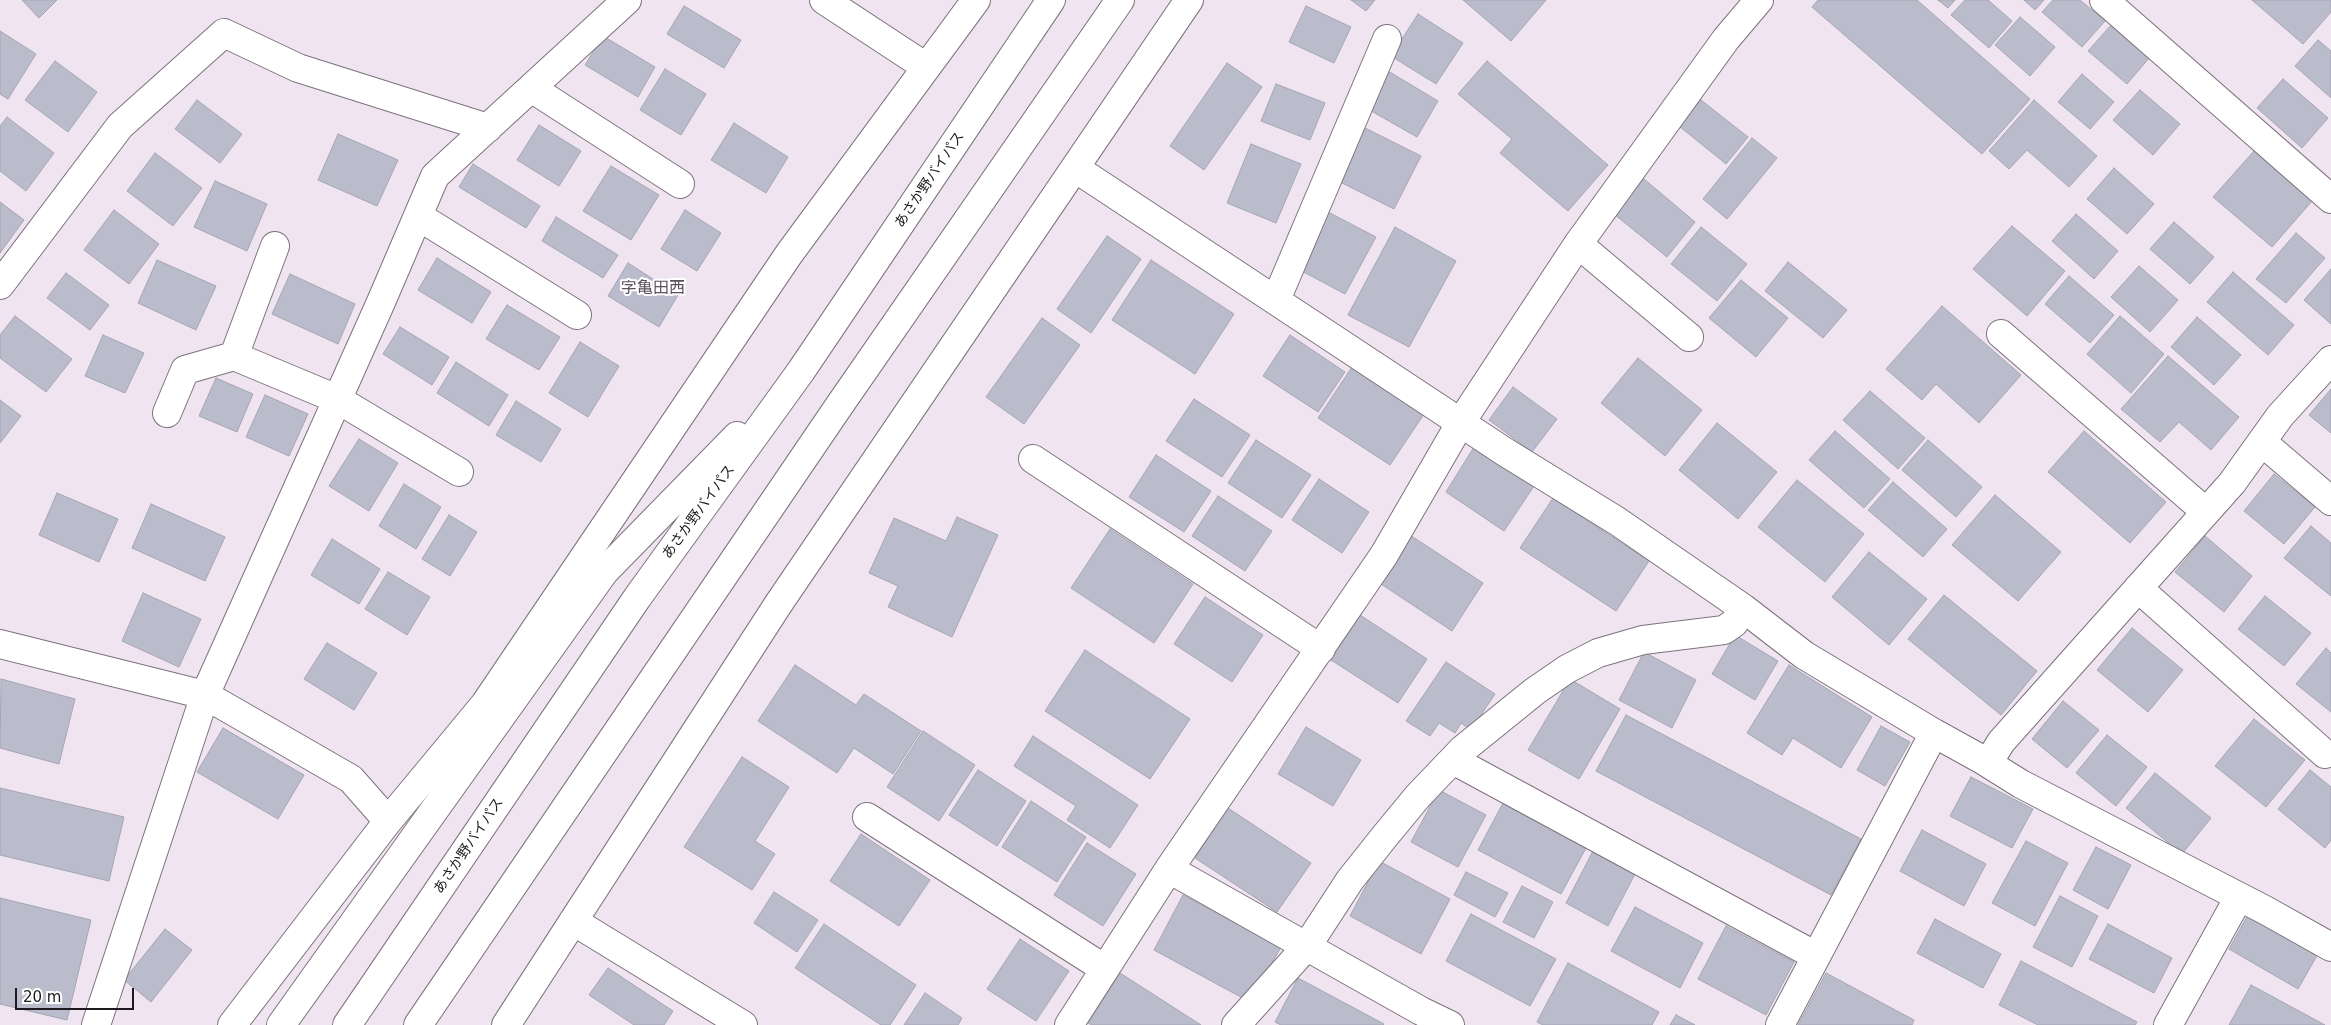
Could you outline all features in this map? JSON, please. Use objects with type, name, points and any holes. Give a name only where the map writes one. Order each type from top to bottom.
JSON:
[{"type":"main road","points":[[96,1025],[205,695],[435,176],[628,0]]},
{"type":"main road","points":[[824,0],[926,68]]},
{"type":"main road","points":[[232,1025],[388,821],[485,704],[789,254],[976,0]]},
{"type":"main road","name":"あさか野バイパス","points":[[347,1025],[637,598],[801,371],[1051,0]]},
{"type":"main road","points":[[418,1025],[845,398],[1120,0]]},
{"type":"main road","points":[[506,1025],[779,603],[1189,0]]},
{"type":"main road","points":[[1068,1025],[1169,869],[1384,555],[1461,422],[1578,244],[1726,39],[1759,0]]},
{"type":"main road","points":[[2104,0],[2331,199]]},
{"type":"main road","points":[[0,285],[120,126],[224,33],[298,68],[488,128]]},
{"type":"main road","points":[[1276,300],[1387,39]]},
{"type":"main road","points":[[531,88],[680,184]]},
{"type":"main road","points":[[1075,168],[1461,422],[1618,521],[1743,608],[1804,655],[1988,763],[2020,784],[2239,897],[2331,947]]},
{"type":"main road","points":[[418,216],[577,315]]},
{"type":"main road","points":[[1578,244],[1688,337]]},
{"type":"main road","points":[[234,356],[274,246]]},
{"type":"main road","points":[[2001,334],[2206,512]]},
{"type":"main road","points":[[168,413],[185,370],[234,356],[337,399],[459,472]]},
{"type":"main road","points":[[1988,763],[2002,742],[2232,483],[2280,416],[2331,360]]},
{"type":"main road","points":[[281,1025],[604,572],[801,371]]},
{"type":"main road","points":[[2262,442],[2331,501]]},
{"type":"main road","points":[[1033,459],[1321,649]]},
{"type":"main road","points":[[2138,588],[2326,754]]},
{"type":"main road","points":[[1236,1025],[1306,946],[1350,880],[1418,796],[1452,760],[1535,691],[1568,669],[1598,654],[1643,640],[1724,630],[1734,623],[1743,608]]},
{"type":"main road","points":[[0,644],[205,695],[351,779],[388,821]]},
{"type":"main road","points":[[1780,1025],[1934,733]]},
{"type":"main road","points":[[1452,760],[1816,956]]},
{"type":"main road","points":[[867,817],[1105,970]]},
{"type":"main road","points":[[1169,869],[1306,946],[1418,1018],[1450,1025]]},
{"type":"main road","points":[[2168,1025],[2239,897]]},
{"type":"main road","points":[[573,921],[709,1016],[743,1025]]},
{"type":"building","points":[[22,0],[57,0],[39,18]]},
{"type":"building","points":[[1351,0],[1375,0],[1366,11]]},
{"type":"building","points":[[1463,0],[1546,0],[1511,41]]},
{"type":"building","points":[[1818,0],[1917,0],[2030,99],[1982,154],[1812,7]]},
{"type":"building","points":[[1938,0],[1955,0],[1948,8]]},
{"type":"building","points":[[1965,0],[1988,0],[2012,21],[1989,48],[1951,15]]},
{"type":"building","points":[[2024,0],[2044,0],[2035,10]]},
{"type":"building","points":[[2053,0],[2080,0],[2105,21],[2082,47],[2042,12]]},
{"type":"building","points":[[2252,0],[2331,0],[2331,12],[2303,44]]},
{"type":"building","points":[[684,6],[741,40],[724,68],[667,34]]},
{"type":"building","points":[[1306,6],[1351,27],[1334,63],[1289,42]]},
{"type":"building","points":[[1418,14],[1463,43],[1436,84],[1391,56]]},
{"type":"building","points":[[2020,17],[2055,47],[2030,76],[1995,45]]},
{"type":"building","points":[[2112,24],[2150,57],[2127,84],[2088,51]]},
{"type":"building","points":[[0,31],[36,54],[8,99],[0,94]]},
{"type":"building","points":[[603,36],[655,67],[638,97],[585,65]]},
{"type":"building","points":[[2318,40],[2331,51],[2331,98],[2295,66]]},
{"type":"building","points":[[55,61],[97,92],[68,132],[25,100]]},
{"type":"building","points":[[1487,61],[1608,165],[1568,211],[1500,153],[1512,139],[1458,94]]},
{"type":"building","points":[[1227,63],[1262,87],[1204,170],[1170,146]]},
{"type":"building","points":[[665,69],[706,94],[681,135],[640,110]]},
{"type":"building","points":[[1388,71],[1438,101],[1417,137],[1366,108]]},
{"type":"building","points":[[2082,74],[2114,102],[2090,129],[2058,102]]},
{"type":"building","points":[[2283,79],[2328,118],[2302,148],[2257,108]]},
{"type":"building","points":[[1276,84],[1325,103],[1310,140],[1261,121]]},
{"type":"building","points":[[2140,90],[2180,124],[2153,155],[2113,120]]},
{"type":"building","points":[[197,100],[242,134],[220,163],[175,129]]},
{"type":"building","points":[[1701,100],[1748,137],[1726,164],[1679,126]]},
{"type":"building","points":[[2034,100],[2097,156],[2069,187],[2027,150],[2009,169],[1989,151]]},
{"type":"building","points":[[7,117],[54,153],[26,191],[0,171],[0,126]]},
{"type":"building","points":[[734,123],[788,157],[766,193],[711,160]]},
{"type":"building","points":[[539,125],[581,151],[559,186],[517,160]]},
{"type":"building","points":[[1361,126],[1421,156],[1394,209],[1334,179]]},
{"type":"building","points":[[338,134],[398,160],[377,206],[318,180]]},
{"type":"building","points":[[1752,138],[1777,158],[1727,219],[1703,199]]},
{"type":"building","points":[[1251,144],[1301,164],[1276,223],[1227,203]]},
{"type":"building","points":[[2254,151],[2312,201],[2272,247],[2213,197]]},
{"type":"building","points":[[155,153],[202,188],[173,226],[127,191]]},
{"type":"building","points":[[473,164],[540,206],[526,228],[459,187]]},
{"type":"building","points":[[611,166],[659,195],[631,240],[583,211]]},
{"type":"building","points":[[2114,168],[2154,204],[2127,234],[2087,199]]},
{"type":"building","points":[[1644,179],[1695,222],[1667,257],[1614,214]]},
{"type":"building","points":[[215,181],[267,204],[247,251],[194,227]]},
{"type":"building","points":[[0,202],[24,220],[0,253]]},
{"type":"building","points":[[114,210],[159,244],[129,284],[84,250]]},
{"type":"building","points":[[685,210],[721,233],[697,271],[661,249]]},
{"type":"building","points":[[1328,212],[1376,237],[1345,294],[1298,269]]},
{"type":"building","points":[[2076,214],[2118,251],[2094,279],[2052,241]]},
{"type":"building","points":[[556,217],[618,255],[603,278],[542,241]]},
{"type":"building","points":[[2174,222],[2214,257],[2190,284],[2150,249]]},
{"type":"building","points":[[2012,226],[2065,271],[2027,316],[1973,269]]},
{"type":"building","points":[[1395,227],[1456,261],[1409,347],[1348,315]]},
{"type":"building","points":[[1701,227],[1747,264],[1717,301],[1671,264]]},
{"type":"building","points":[[2296,233],[2325,258],[2286,303],[2256,279]]},
{"type":"building","points":[[1107,236],[1141,259],[1091,333],[1057,309]]},
{"type":"building","points":[[437,258],[491,292],[472,323],[418,290]]},
{"type":"building","points":[[157,260],[216,286],[196,330],[138,303]]},
{"type":"building","points":[[1151,260],[1234,314],[1195,374],[1112,320]]},
{"type":"building","points":[[1788,262],[1847,310],[1823,338],[1765,291]]},
{"type":"building","points":[[628,263],[678,295],[659,327],[608,296]]},
{"type":"building","points":[[2139,266],[2178,300],[2150,332],[2111,297]]},
{"type":"building","points":[[2331,269],[2331,324],[2304,300]]},
{"type":"building","points":[[2233,272],[2294,325],[2268,355],[2207,302]]},
{"type":"building","points":[[66,273],[109,305],[90,330],[47,298]]},
{"type":"building","points":[[290,274],[355,304],[338,344],[272,314]]},
{"type":"building","points":[[2069,276],[2114,315],[2090,343],[2045,304]]},
{"type":"building","points":[[1741,280],[1788,318],[1756,357],[1709,318]]},
{"type":"building","points":[[507,305],[560,337],[539,370],[486,339]]},
{"type":"building","points":[[1942,306],[2021,375],[1979,423],[1936,384],[1922,400],[1886,369]]},
{"type":"building","points":[[15,316],[72,359],[46,392],[0,358],[0,335]]},
{"type":"building","points":[[2120,316],[2164,354],[2131,393],[2087,354]]},
{"type":"building","points":[[2197,317],[2241,355],[2214,385],[2171,347]]},
{"type":"building","points":[[1042,318],[1080,345],[1024,424],[986,397]]},
{"type":"building","points":[[400,327],[449,357],[432,385],[383,354]]},
{"type":"building","points":[[103,335],[144,353],[125,393],[85,376]]},
{"type":"building","points":[[1290,335],[1345,372],[1318,412],[1263,376]]},
{"type":"building","points":[[580,342],[619,366],[588,417],[549,393]]},
{"type":"building","points":[[2168,356],[2239,417],[2211,450],[2179,422],[2160,442],[2121,409]]},
{"type":"building","points":[[1638,358],[1702,410],[1665,456],[1601,403]]},
{"type":"building","points":[[456,362],[508,395],[489,426],[437,393]]},
{"type":"building","points":[[1352,367],[1424,414],[1390,465],[1318,418]]},
{"type":"building","points":[[216,378],[253,394],[237,432],[199,416]]},
{"type":"building","points":[[1513,387],[1557,419],[1532,452],[1489,420]]},
{"type":"building","points":[[2331,389],[2331,433],[2309,415]]},
{"type":"building","points":[[1870,391],[1925,438],[1898,469],[1843,420]]},
{"type":"building","points":[[265,395],[308,414],[289,456],[246,437]]},
{"type":"building","points":[[1194,399],[1250,435],[1222,477],[1166,441]]},
{"type":"building","points":[[0,400],[21,416],[0,443]]},
{"type":"building","points":[[516,401],[561,429],[541,462],[496,435]]},
{"type":"building","points":[[1717,423],[1777,472],[1738,519],[1679,470]]},
{"type":"building","points":[[1835,431],[1890,479],[1864,508],[1809,460]]},
{"type":"building","points":[[2084,431],[2166,502],[2130,543],[2048,472]]},
{"type":"building","points":[[359,439],[398,463],[369,511],[329,486]]},
{"type":"building","points":[[1256,440],[1311,475],[1282,518],[1228,483]]},
{"type":"building","points":[[1928,440],[1982,487],[1956,517],[1902,470]]},
{"type":"building","points":[[1474,447],[1534,486],[1504,531],[1446,492]]},
{"type":"building","points":[[1156,455],[1211,491],[1184,532],[1129,497]]},
{"type":"building","points":[[2274,474],[2315,507],[2284,544],[2244,511]]},
{"type":"building","points":[[1319,479],[1369,512],[1342,553],[1292,520]]},
{"type":"building","points":[[1797,480],[1864,534],[1825,582],[1758,527]]},
{"type":"building","points":[[1893,482],[1947,529],[1923,557],[1868,510]]},
{"type":"building","points":[[404,484],[441,507],[416,549],[379,526]]},
{"type":"building","points":[[57,493],[118,519],[99,562],[39,535]]},
{"type":"building","points":[[1995,495],[2061,552],[2018,601],[1952,545]]},
{"type":"building","points":[[1218,496],[1272,531],[1245,571],[1192,536]]},
{"type":"building","points":[[1553,498],[1649,561],[1616,611],[1520,548]]},
{"type":"building","points":[[151,504],[225,537],[205,581],[132,548]]},
{"type":"building","points":[[449,515],[477,532],[450,576],[422,559]]},
{"type":"building","points":[[957,517],[998,535],[952,637],[888,607],[898,586],[869,573],[894,518],[946,541]]},
{"type":"building","points":[[2311,526],[2331,543],[2331,596],[2284,558]]},
{"type":"building","points":[[1110,529],[1193,584],[1154,643],[1071,588]]},
{"type":"building","points":[[1410,535],[1483,583],[1452,631],[1378,582]]},
{"type":"building","points":[[2205,536],[2252,576],[2224,612],[2175,572]]},
{"type":"building","points":[[332,539],[380,569],[359,604],[311,575]]},
{"type":"building","points":[[1869,552],[1927,599],[1889,645],[1832,597]]},
{"type":"building","points":[[388,572],[430,597],[407,635],[365,609]]},
{"type":"building","points":[[143,593],[201,619],[179,667],[122,641]]},
{"type":"building","points":[[1944,595],[2037,671],[2001,715],[1908,639]]},
{"type":"building","points":[[2265,596],[2311,633],[2284,666],[2238,629]]},
{"type":"building","points":[[1205,597],[1263,635],[1232,682],[1174,644]]},
{"type":"building","points":[[1360,615],[1427,659],[1398,703],[1331,660]]},
{"type":"building","points":[[2132,628],[2183,670],[2148,712],[2097,670]]},
{"type":"building","points":[[1735,635],[1778,661],[1755,700],[1712,674]]},
{"type":"building","points":[[327,643],[377,673],[354,710],[304,679]]},
{"type":"building","points":[[2326,648],[2331,653],[2331,712],[2296,684]]},
{"type":"building","points":[[1085,650],[1190,719],[1150,779],[1045,711]]},
{"type":"building","points":[[1644,652],[1696,680],[1672,728],[1619,700]]},
{"type":"building","points":[[1446,662],[1495,694],[1471,730],[1461,723],[1455,733],[1439,723],[1430,736],[1406,721]]},
{"type":"building","points":[[795,665],[856,705],[864,694],[921,731],[893,774],[854,748],[837,773],[758,721]]},
{"type":"building","points":[[1789,665],[1872,717],[1841,768],[1793,738],[1782,755],[1747,733]]},
{"type":"building","points":[[1,679],[75,699],[59,764],[0,748]]},
{"type":"building","points":[[1570,679],[1620,709],[1579,779],[1528,750]]},
{"type":"building","points":[[2063,701],[2099,730],[2067,768],[2032,739]]},
{"type":"building","points":[[1626,715],[1861,839],[1831,895],[1596,771]]},
{"type":"building","points":[[2254,719],[2305,760],[2266,807],[2215,766]]},
{"type":"building","points":[[1881,726],[1910,742],[1885,786],[1857,770]]},
{"type":"building","points":[[1306,727],[1361,760],[1333,806],[1278,774]]},
{"type":"building","points":[[223,728],[304,775],[278,819],[197,772]]},
{"type":"building","points":[[923,731],[975,765],[939,821],[887,787]]},
{"type":"building","points":[[2107,735],[2147,767],[2116,806],[2076,773]]},
{"type":"building","points":[[1033,736],[1138,805],[1110,848],[1067,820],[1076,806],[1014,766]]},
{"type":"building","points":[[742,757],[789,787],[755,841],[775,854],[752,890],[684,847]]},
{"type":"building","points":[[978,770],[1026,801],[997,846],[949,815]]},
{"type":"building","points":[[2310,770],[2331,787],[2331,840],[2325,848],[2278,809]]},
{"type":"building","points":[[2155,773],[2211,818],[2182,854],[2126,808]]},
{"type":"building","points":[[1971,777],[2033,809],[2012,848],[1950,816]]},
{"type":"building","points":[[0,788],[124,817],[109,881],[0,855]]},
{"type":"building","points":[[1439,790],[1486,815],[1458,867],[1411,842]]},
{"type":"building","points":[[1031,801],[1086,837],[1057,882],[1002,847]]},
{"type":"building","points":[[1503,803],[1586,848],[1561,894],[1478,850]]},
{"type":"building","points":[[1228,808],[1311,863],[1277,912],[1195,858]]},
{"type":"building","points":[[1922,830],[1986,864],[1964,906],[1900,871]]},
{"type":"building","points":[[861,834],[930,880],[899,926],[830,881]]},
{"type":"building","points":[[2026,841],[2068,863],[2035,926],[1992,903]]},
{"type":"building","points":[[1087,843],[1136,874],[1103,926],[1054,895]]},
{"type":"building","points":[[2096,847],[2131,865],[2108,909],[2073,890]]},
{"type":"building","points":[[1594,849],[1636,872],[1608,926],[1566,903]]},
{"type":"building","points":[[1379,861],[1450,899],[1421,954],[1350,916]]},
{"type":"building","points":[[1466,872],[1508,893],[1495,917],[1454,895]]},
{"type":"building","points":[[1522,886],[1553,902],[1534,938],[1503,922]]},
{"type":"building","points":[[774,892],[818,920],[797,952],[754,923]]},
{"type":"building","points":[[1183,895],[1281,947],[1250,1002],[1154,950]]},
{"type":"building","points":[[2060,896],[2098,916],[2072,967],[2033,947]]},
{"type":"building","points":[[0,898],[91,920],[67,1020],[0,1004]]},
{"type":"building","points":[[1635,907],[1703,943],[1680,988],[1611,951]]},
{"type":"building","points":[[2249,913],[2319,952],[2298,989],[2229,949]]},
{"type":"building","points":[[1471,914],[1556,959],[1530,1006],[1446,961]]},
{"type":"building","points":[[1935,919],[2001,954],[1983,988],[1917,953]]},
{"type":"building","points":[[824,924],[916,985],[890,1025],[881,1025],[795,968]]},
{"type":"building","points":[[2108,924],[2172,958],[2154,993],[2089,959]]},
{"type":"building","points":[[1726,926],[1794,962],[1766,1015],[1698,979]]},
{"type":"building","points":[[165,929],[192,950],[151,1002],[124,980]]},
{"type":"building","points":[[1020,939],[1069,971],[1036,1021],[987,989]]},
{"type":"building","points":[[2021,961],[2137,1022],[2135,1025],[2038,1025],[1999,1005]]},
{"type":"building","points":[[1568,963],[1659,1012],[1652,1025],[1543,1025],[1537,1022]]},
{"type":"building","points":[[608,968],[673,1011],[664,1025],[634,1025],[589,995]]},
{"type":"building","points":[[1120,973],[1201,1025],[1092,1025],[1088,1023]]},
{"type":"building","points":[[1826,973],[1914,1020],[1912,1025],[1798,1025]]},
{"type":"building","points":[[1298,978],[1384,1024],[1281,1025],[1275,1022]]},
{"type":"building","points":[[2251,985],[2325,1025],[2229,1025]]},
{"type":"building","points":[[925,993],[962,1018],[958,1025],[904,1025]]},
{"type":"building","points":[[1676,1015],[1695,1025],[1670,1025]]},
{"type":"district","name":"字亀田西","points":[[653,289]]}]
